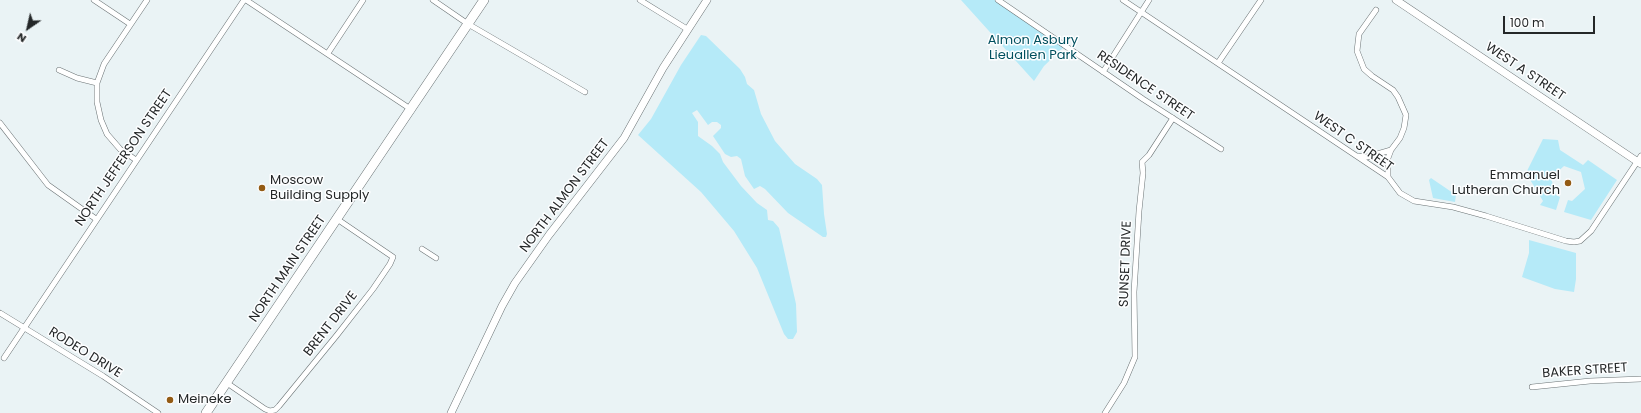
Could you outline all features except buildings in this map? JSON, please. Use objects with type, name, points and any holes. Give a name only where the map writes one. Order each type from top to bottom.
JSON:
[{"type":"highway","name":"NORTH MAIN STREET","points":[[206,413],[412,110],[484,0]]},
{"type":"street","points":[[94,0],[130,24]]},
{"type":"street","points":[[136,160],[120,149],[107,134],[101,120],[97,102],[97,83],[104,64],[147,0]]},
{"type":"street","points":[[245,0],[328,53],[412,110]]},
{"type":"street","name":"NORTH JEFFERSON STREET","points":[[4,358],[96,219],[245,0]]},
{"type":"street","points":[[328,53],[363,0]]},
{"type":"street","points":[[432,0],[468,24],[585,92]]},
{"type":"street","points":[[640,0],[687,29]]},
{"type":"street","name":"NORTH ALMON STREET","points":[[451,413],[502,306],[515,283],[548,235],[624,138],[663,68],[707,0]]},
{"type":"street","name":"RESIDENCE STREET","points":[[998,0],[1103,72],[1221,149]]},
{"type":"street","name":"WEST C STREET","points":[[1123,0],[1388,177],[1400,193],[1414,201],[1453,207],[1566,241],[1580,241],[1591,231],[1640,160]]},
{"type":"street","points":[[1103,72],[1149,0]]},
{"type":"street","points":[[1218,64],[1261,0]]},
{"type":"street","name":"WEST A STREET","points":[[1396,0],[1640,160]]},
{"type":"street","points":[[1376,10],[1359,34],[1357,51],[1364,69],[1393,90],[1402,103],[1406,115],[1404,128],[1400,138],[1391,150],[1388,158],[1388,177]]},
{"type":"street","points":[[59,70],[77,78],[97,83]]},
{"type":"street","name":"SUNSET DRIVE","points":[[1105,413],[1124,383],[1135,357],[1134,292],[1143,173],[1142,162],[1149,155],[1173,118]]},
{"type":"street","points":[[0,124],[48,185],[96,219]]},
{"type":"street","points":[[1356,156],[1367,157],[1391,150]]},
{"type":"street","name":"BRENT DRIVE","points":[[227,382],[265,409],[270,411],[275,410],[280,406],[373,289],[390,264],[393,257],[337,219]]},
{"type":"street","points":[[422,249],[436,258]]},
{"type":"street","name":"RODEO DRIVE","points":[[0,313],[103,376],[158,413]]},
{"type":"street","name":"BAKER STREET","points":[[1532,387],[1641,378]]},
{"type":"green space","name":"Almon Asbury Lieuallen Park","points":[[961,0],[999,0],[1065,46],[1044,66],[1034,81]]},
{"type":"green space","points":[[701,35],[706,36],[740,69],[747,84],[754,90],[761,114],[775,141],[795,164],[817,179],[822,185],[827,234],[826,237],[823,237],[788,213],[765,189],[760,186],[754,189],[745,176],[741,159],[737,156],[731,157],[725,154],[713,136],[721,128],[721,125],[717,122],[712,122],[708,125],[697,110],[692,113],[698,122],[698,136],[720,154],[723,162],[741,186],[757,203],[767,210],[768,220],[773,221],[779,228],[796,304],[797,332],[793,339],[788,339],[784,334],[757,268],[734,231],[701,192],[638,135],[651,119],[681,65]]},
{"type":"green space","points":[[1543,139],[1558,140],[1560,150],[1583,165],[1588,160],[1617,180],[1591,220],[1564,212],[1568,200],[1572,201],[1585,189],[1581,172],[1564,166],[1551,178],[1556,195],[1560,197],[1556,210],[1540,205],[1543,201],[1526,173]]},
{"type":"green space","points":[[1431,178],[1456,195],[1455,202],[1433,198],[1429,180]]},
{"type":"green space","points":[[1529,240],[1576,253],[1576,279],[1574,292],[1555,289],[1522,277],[1529,253]]},
{"type":"place","name":"Emmanuel Lutheran Church","points":[[1568,183]]},
{"type":"place","name":"Moscow Building Supply","points":[[262,188]]},
{"type":"place","name":"Meineke","points":[[170,400]]}]
